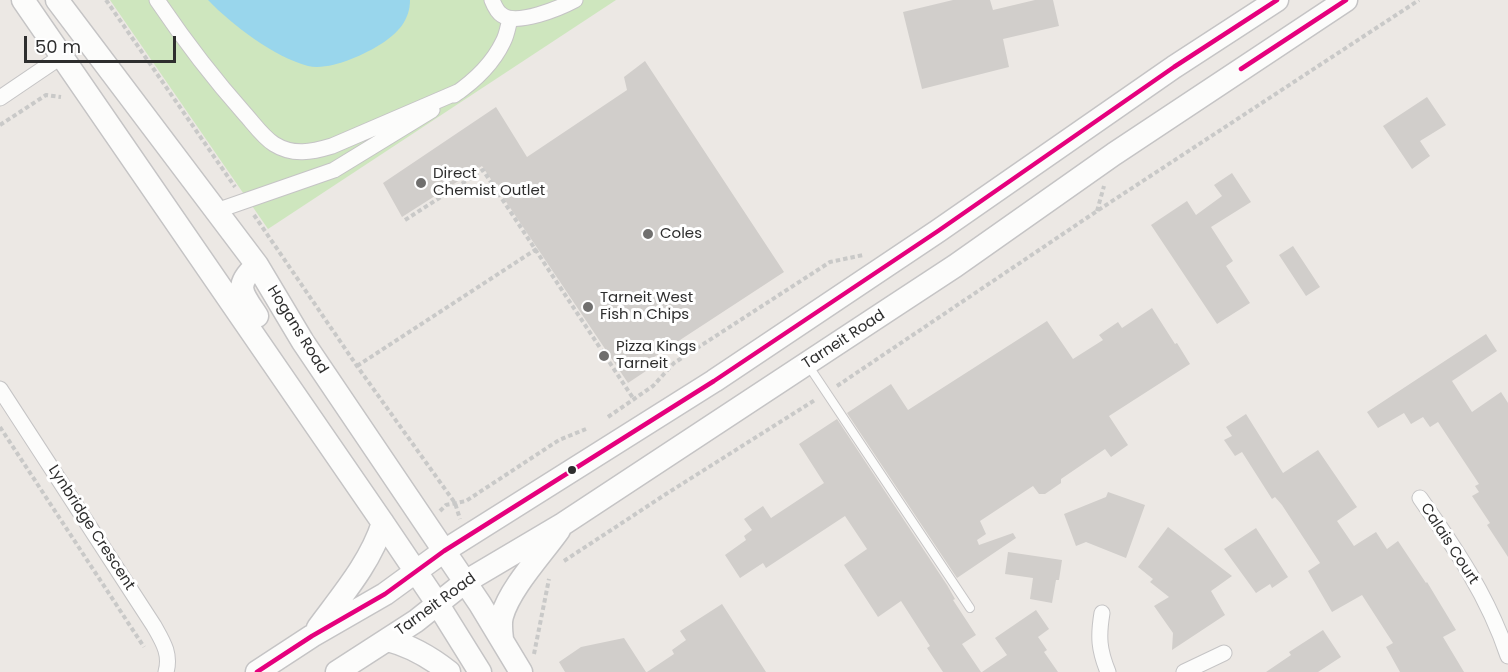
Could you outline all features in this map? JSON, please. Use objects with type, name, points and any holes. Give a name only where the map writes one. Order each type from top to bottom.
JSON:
[{"type":"main road","points":[[23,0],[437,603],[480,672]]},
{"type":"main road","name":"Hogans Road","points":[[57,0],[257,265],[303,342],[502,639],[529,668]]},
{"type":"main road","points":[[257,672],[312,636],[385,594],[444,551],[714,381],[1277,0]]},
{"type":"main road","name":"Tarneit Road","points":[[337,672],[416,621],[465,582],[563,524],[955,266],[1189,103],[1346,0]]},
{"type":"main road","points":[[62,56],[112,73]]},
{"type":"main road","points":[[257,265],[245,275],[242,285],[243,295],[296,374],[317,429]]},
{"type":"main road","points":[[312,636],[376,545],[382,523]]},
{"type":"main road","points":[[502,639],[503,614],[514,591],[563,524]]},
{"type":"main road","points":[[388,640],[408,645],[449,672]]},
{"type":"street","points":[[158,0],[208,70],[258,129],[274,144],[293,152],[311,152],[332,146],[460,91]]},
{"type":"street","points":[[492,0],[501,15],[510,19],[541,14],[574,0]]},
{"type":"street","points":[[216,211],[334,170],[393,135],[469,84],[489,63],[503,42],[510,19]]},
{"type":"street","points":[[0,98],[62,56]]},
{"type":"street","name":"Lynbridge Crescent","points":[[0,389],[154,626],[166,647],[169,660],[166,672]]},
{"type":"street","name":"Calais Court","points":[[1420,498],[1467,565],[1501,634],[1508,656]]},
{"type":"street","points":[[1102,613],[1099,633],[1100,653],[1108,672]]},
{"type":"street","points":[[1184,672],[1224,653]]},
{"type":"lane","points":[[807,364],[828,392],[970,608]]},
{"type":"path","points":[[106,0],[357,366],[455,503],[466,501],[559,440],[586,429]]},
{"type":"path","points":[[561,563],[828,392],[1097,211],[1419,0]]},
{"type":"path","points":[[0,125],[46,95],[61,97]]},
{"type":"path","points":[[405,220],[483,170],[633,398]]},
{"type":"path","points":[[357,366],[536,249]]},
{"type":"path","points":[[608,417],[653,386],[674,363],[830,262]]},
{"type":"path","points":[[0,427],[149,656]]},
{"type":"path","points":[[529,668],[534,656],[551,569]]},
{"type":"green space","points":[[110,0],[616,0],[268,229]]},
{"type":"water","points":[[208,0],[410,0],[405,20],[398,31],[387,40],[346,61],[316,67],[295,62],[268,48],[229,20]]},
{"type":"building","points":[[953,0],[990,0],[993,10],[1035,0],[1053,0],[1059,26],[1003,39],[1009,67],[922,89],[903,12]]},
{"type":"building","points":[[645,61],[784,272],[651,359],[655,365],[628,383],[482,166],[402,217],[383,183],[496,107],[527,157],[627,90],[624,77]]},
{"type":"building","points":[[1427,97],[1446,125],[1420,141],[1430,156],[1412,169],[1383,126]]},
{"type":"building","points":[[1232,173],[1251,202],[1211,227],[1233,261],[1226,266],[1250,303],[1217,324],[1151,225],[1187,201],[1196,215],[1222,196],[1214,185]]},
{"type":"building","points":[[1293,246],[1320,287],[1306,296],[1279,255]]},
{"type":"building","points":[[1152,308],[1190,364],[1109,416],[1128,445],[1111,457],[1105,449],[1061,479],[1061,483],[1045,494],[1039,494],[1033,486],[980,521],[986,534],[977,540],[979,545],[1013,533],[1016,538],[957,578],[847,413],[891,384],[908,410],[1047,321],[1073,359],[1103,340],[1099,335],[1118,322],[1122,328]]},
{"type":"building","points":[[1486,334],[1497,351],[1452,381],[1472,412],[1501,392],[1508,403],[1508,557],[1487,525],[1490,523],[1472,496],[1479,492],[1475,486],[1479,484],[1438,422],[1430,427],[1423,417],[1411,424],[1404,413],[1378,428],[1367,412]]},
{"type":"building","points":[[1246,414],[1283,473],[1318,450],[1357,507],[1337,521],[1354,546],[1376,532],[1387,549],[1398,541],[1427,582],[1456,630],[1443,637],[1464,672],[1400,672],[1386,647],[1393,643],[1362,595],[1332,612],[1308,571],[1320,563],[1282,505],[1275,497],[1272,499],[1242,452],[1235,456],[1224,440],[1232,436],[1226,427]]},
{"type":"building","points":[[837,419],[947,585],[955,599],[953,600],[976,635],[962,644],[981,672],[943,672],[927,648],[930,646],[901,601],[878,617],[844,565],[867,549],[845,516],[766,568],[763,563],[740,578],[725,555],[746,540],[744,536],[752,530],[744,519],[763,506],[771,518],[824,483],[799,444]]},
{"type":"building","points":[[1108,492],[1145,505],[1126,558],[1086,542],[1076,546],[1064,514],[1106,497]]},
{"type":"building","points":[[1168,527],[1232,576],[1211,591],[1225,615],[1172,650],[1173,633],[1154,606],[1169,597],[1150,582],[1153,579],[1138,567]]},
{"type":"building","points":[[1256,528],[1288,577],[1272,588],[1270,584],[1256,593],[1224,549]]},
{"type":"building","points":[[1008,552],[1062,560],[1052,603],[1030,599],[1033,578],[1005,574]]},
{"type":"building","points":[[722,604],[766,672],[647,672],[674,654],[672,650],[686,640],[680,631]]},
{"type":"building","points":[[1036,610],[1049,629],[1038,637],[1047,650],[1044,652],[1058,672],[982,672],[1007,655],[995,638]]},
{"type":"building","points":[[1323,630],[1341,657],[1318,672],[1266,672],[1291,655],[1289,652]]},
{"type":"building","points":[[624,638],[646,672],[565,672],[559,662],[581,647]]},
{"type":"transit line","points":[[257,672],[312,636],[385,594],[444,551],[714,381],[938,231],[1174,67],[1277,0]]},
{"type":"transit line","points":[[1241,69],[1346,0]]},
{"type":"place","name":"Direct Chemist Outlet","points":[[421,183]]},
{"type":"place","name":"Coles","points":[[648,234]]},
{"type":"place","name":"Tarneit West Fish n Chips","points":[[588,307]]},
{"type":"place","name":"Pizza Kings Tarneit","points":[[604,356]]}]
